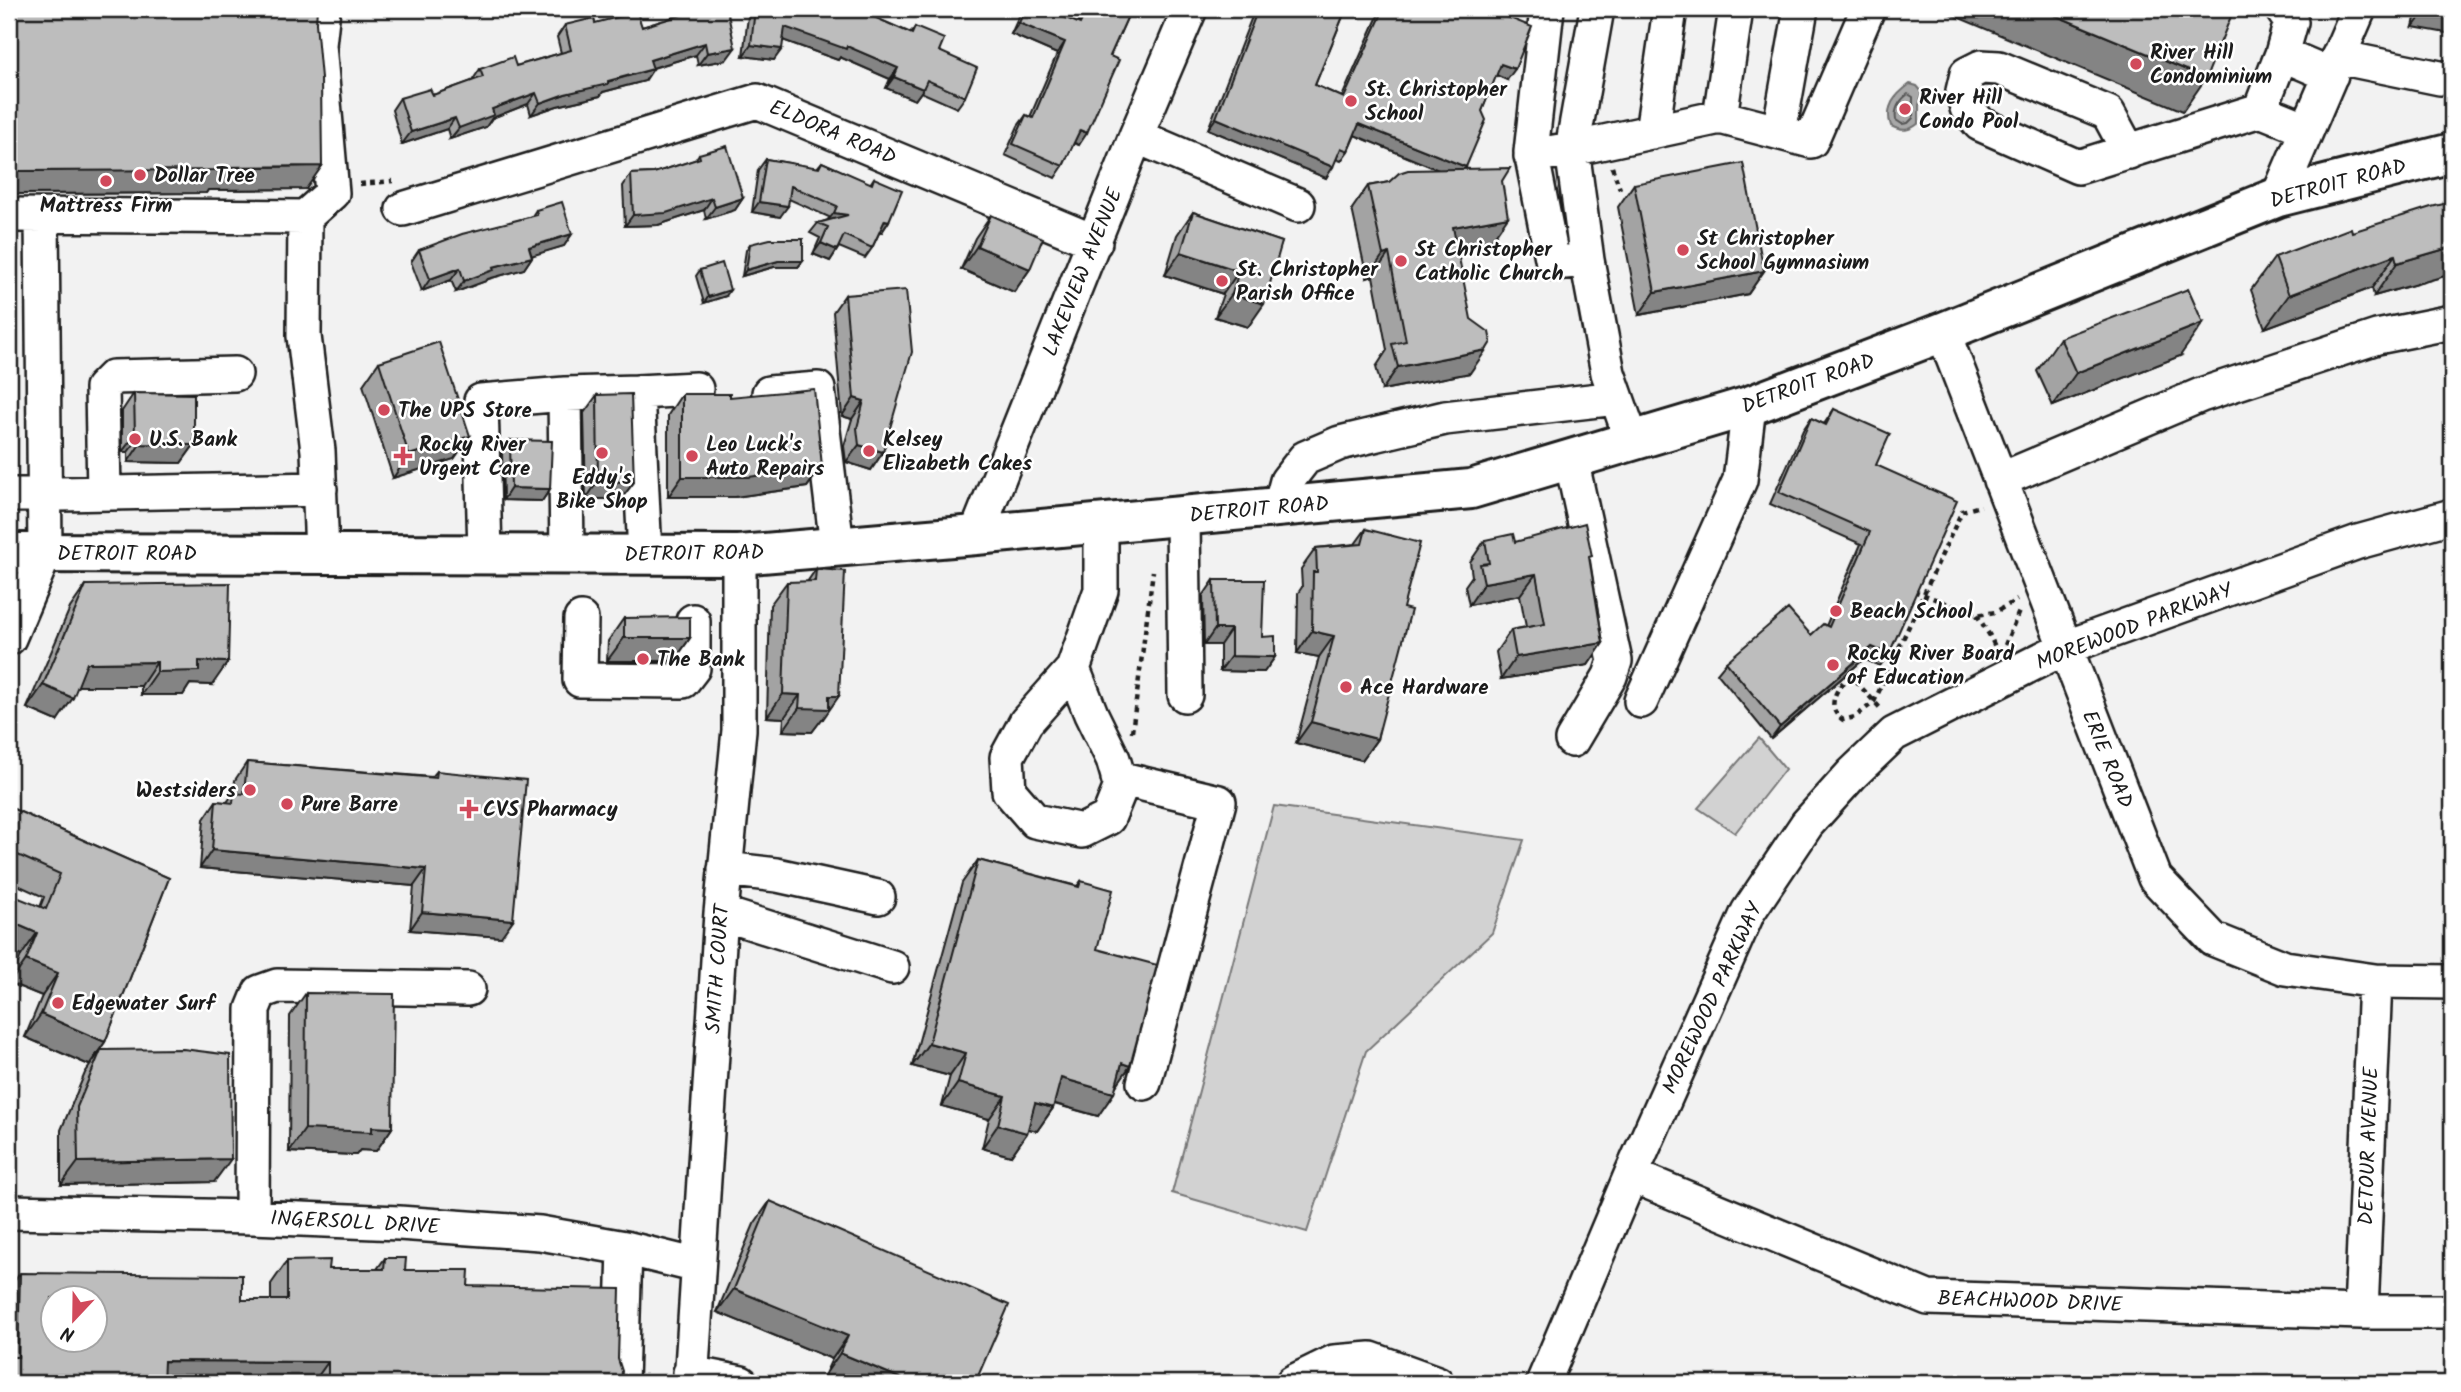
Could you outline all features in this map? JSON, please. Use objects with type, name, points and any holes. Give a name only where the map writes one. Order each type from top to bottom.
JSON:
[{"type":"main road","name":"DETROIT ROAD","points":[[27,553],[739,555],[1471,489],[1749,405],[1943,332],[2278,197],[2452,153]]},
{"type":"street","points":[[9,215],[305,217],[332,193],[319,45],[323,9]]},
{"type":"street","name":"LAKEVIEW AVENUE","points":[[976,535],[1136,136],[1190,9]]},
{"type":"street","points":[[1547,9],[1531,156],[1553,263],[1587,260]]},
{"type":"street","points":[[1597,9],[1572,149],[1587,260],[1608,373],[1632,440]]},
{"type":"street","points":[[1652,132],[1670,9]]},
{"type":"street","points":[[1720,117],[1736,9]]},
{"type":"street","points":[[1779,132],[1801,9]]},
{"type":"street","points":[[1531,156],[1720,117],[1811,141],[1867,9]]},
{"type":"street","points":[[2260,110],[2282,54],[2291,22],[2281,9]]},
{"type":"street","points":[[2278,197],[2359,9]]},
{"type":"street","points":[[2282,54],[2334,66],[2452,78]]},
{"type":"street","name":"ELDORA ROAD","points":[[401,195],[757,101],[1095,242]]},
{"type":"street","points":[[2129,152],[2260,110],[2307,129]]},
{"type":"street","points":[[1136,136],[1298,205]]},
{"type":"street","points":[[9,638],[27,553],[45,494],[42,216]]},
{"type":"street","points":[[305,217],[304,336],[318,452],[322,554]]},
{"type":"street","points":[[1991,493],[2201,396],[2377,337],[2452,322]]},
{"type":"street","name":"ERIE ROAD","points":[[1943,332],[1991,493],[2064,648],[2155,878],[2213,939],[2285,968],[2375,981],[2452,982]]},
{"type":"street","points":[[104,493],[102,388],[113,377],[235,374]]},
{"type":"street","points":[[485,554],[481,401],[565,394],[696,389]]},
{"type":"street","points":[[769,393],[818,389],[837,547]]},
{"type":"street","points":[[637,392],[645,554]]},
{"type":"street","points":[[565,394],[567,554]]},
{"type":"street","points":[[1280,507],[1287,481],[1306,458],[1340,443],[1445,418],[1616,398]]},
{"type":"street","points":[[1641,701],[1740,480],[1749,405]]},
{"type":"street","points":[[1571,459],[1615,661],[1610,676],[1572,740]]},
{"type":"street","points":[[9,495],[320,489]]},
{"type":"street","points":[[1183,516],[1185,695]]},
{"type":"street","name":"MOREWOOD PARKWAY","points":[[1543,1383],[1631,1175],[1748,912],[1807,824],[1852,774],[1894,734],[2064,648],[2358,542],[2452,516]]},
{"type":"street","points":[[1073,668],[1113,759],[1121,786],[1108,818],[1082,831],[1035,821],[1009,791],[1007,757],[1026,722],[1073,668],[1101,590],[1101,524]]},
{"type":"street","name":"SMITH COURT","points":[[690,1378],[721,913],[739,730],[739,555]]},
{"type":"street","points":[[581,620],[580,680],[683,681],[693,668],[693,621]]},
{"type":"street","points":[[1118,778],[1219,802],[1144,1083]]},
{"type":"street","points":[[725,869],[777,875],[878,897]]},
{"type":"street","points":[[721,913],[892,967]]},
{"type":"street","name":"DETOUR AVENUE","points":[[2361,1312],[2375,981]]},
{"type":"street","points":[[252,1217],[253,1009],[260,992],[277,986],[468,989]]},
{"type":"street","name":"BEACHWOOD DRIVE","points":[[1631,1175],[1928,1298],[2361,1312],[2452,1312]]},
{"type":"street","name":"INGERSOLL DRIVE","points":[[9,1212],[252,1217],[399,1223],[540,1233],[625,1248],[698,1266]]},
{"type":"street","points":[[621,1383],[625,1248]]},
{"type":"street","points":[[1293,1382],[1334,1362],[1371,1359],[1437,1383]]},
{"type":"street","points":[[690,1378],[741,1383]]},
{"type":"path","points":[[360,184],[401,195]]},
{"type":"path","points":[[1884,713],[1874,702],[1849,674],[1834,695],[1833,707],[1837,716],[1843,720],[1855,717],[1874,702],[1962,510],[1991,493]]},
{"type":"path","points":[[1950,505],[1962,510]]},
{"type":"path","points":[[1131,734],[1154,569]]},
{"type":"path","points":[[1914,591],[1977,615],[1995,612],[2017,600]]},
{"type":"path","points":[[2005,645],[2020,608]]},
{"type":"path","points":[[1977,615],[1996,649]]},
{"type":"shaded area","points":[[1759,738],[1785,769],[1735,833],[1698,808]]},
{"type":"shaded area","points":[[1274,806],[1524,840],[1492,933],[1366,1051],[1307,1232],[1172,1193]]},
{"type":"water","name":"River Hill Condo Pool","points":[[1910,84],[1917,86],[1923,93],[1919,105],[1919,123],[1902,130],[1891,126],[1890,107]]},
{"type":"building","points":[[9,9],[317,9],[322,166],[222,167],[222,170],[17,171],[17,159],[9,159]]},
{"type":"building","points":[[698,9],[727,9],[735,48],[707,53],[705,43],[650,60],[653,69],[608,81],[608,84],[540,103],[536,93],[492,109],[494,115],[459,128],[455,118],[411,132],[400,98],[430,89],[433,95],[483,77],[480,69],[513,57],[516,66],[571,50],[565,25],[594,18],[595,23],[637,12],[642,27]]},
{"type":"building","points":[[755,9],[823,9],[840,15],[842,9],[869,9],[867,14],[912,34],[915,27],[944,39],[939,51],[977,68],[965,97],[927,80],[923,89],[894,77],[898,68],[847,46],[846,49],[785,27],[782,49],[751,45]]},
{"type":"building","points":[[1025,9],[1044,9],[1080,24],[1087,9],[1131,9],[1110,56],[1119,60],[1087,133],[1080,130],[1063,166],[1013,144],[1026,115],[1033,118],[1065,42],[1019,23]]},
{"type":"building","name":"St. Christopher School","points":[[1258,9],[1346,9],[1315,85],[1344,98],[1384,9],[1488,9],[1532,27],[1515,69],[1501,64],[1482,111],[1486,120],[1466,167],[1359,124],[1348,151],[1341,148],[1333,167],[1216,118]]},
{"type":"building","points":[[2040,9],[2234,9],[2206,78]]},
{"type":"building","points":[[2452,9],[2452,14],[2426,10]]},
{"type":"building","points":[[727,146],[743,198],[715,207],[712,198],[666,213],[633,215],[631,174],[654,173],[700,158],[699,154]]},
{"type":"building","points":[[766,159],[819,168],[822,162],[872,184],[874,178],[902,190],[889,221],[885,220],[872,248],[844,235],[837,250],[821,243],[828,227],[818,223],[848,215],[834,213],[837,206],[791,186],[788,206],[759,202]]},
{"type":"building","name":"St Christopher School Gymnasium","points":[[1743,163],[1764,271],[1655,292],[1634,184]]},
{"type":"building","name":"St Christopher Catholic Church","points":[[1510,168],[1502,181],[1508,217],[1453,227],[1471,319],[1489,332],[1491,342],[1486,350],[1398,367],[1392,344],[1406,341],[1389,253],[1383,255],[1368,186],[1389,182],[1399,173],[1408,170]]},
{"type":"building","points":[[562,202],[572,234],[529,247],[532,257],[493,267],[494,270],[464,281],[460,268],[430,279],[419,250],[462,234],[537,215],[536,210]]},
{"type":"building","points":[[2452,202],[2452,247],[2397,263],[2395,255],[2289,295],[2275,257],[2351,228],[2352,232]]},
{"type":"building","points":[[1193,212],[1282,242],[1264,304],[1232,294],[1239,271],[1181,252]]},
{"type":"building","points":[[991,215],[1043,238],[1030,269],[977,246]]},
{"type":"building","points":[[770,239],[803,239],[803,261],[778,261],[746,270],[750,244]]},
{"type":"building","points":[[722,263],[730,290],[708,297],[700,270]]},
{"type":"building","points":[[2188,289],[2203,323],[2076,373],[2060,338]]},
{"type":"building","points":[[906,290],[912,352],[883,452],[859,445],[857,428],[864,401],[854,398],[845,295]]},
{"type":"building","points":[[439,342],[470,436],[409,455],[379,362]]},
{"type":"building","points":[[814,389],[822,466],[749,477],[682,477],[682,394],[730,394],[730,397]]},
{"type":"building","points":[[134,393],[194,394],[194,445],[140,444],[141,435],[135,435]]},
{"type":"building","points":[[631,394],[634,482],[598,481],[597,395]]},
{"type":"building","name":"Beach School","points":[[1834,409],[1890,434],[1876,465],[1957,501],[1889,654],[1872,647],[1780,727],[1726,662],[1788,609],[1811,635],[1823,624],[1829,627],[1870,532],[1779,492],[1811,418],[1826,425]]},
{"type":"building","points":[[510,440],[552,441],[550,489],[511,488]]},
{"type":"building","points":[[1585,523],[1603,643],[1516,657],[1511,630],[1545,624],[1536,574],[1484,583],[1480,564],[1489,563],[1485,540],[1513,534],[1515,542]]},
{"type":"building","name":"Ace Hardware","points":[[1366,529],[1420,543],[1403,608],[1411,610],[1377,739],[1311,722],[1334,636],[1312,631],[1313,572],[1317,572],[1316,548],[1362,544]]},
{"type":"building","points":[[816,569],[845,571],[839,696],[829,696],[829,709],[799,708],[800,695],[783,694],[787,582],[815,581]]},
{"type":"building","points":[[1214,580],[1264,580],[1262,637],[1275,636],[1275,657],[1231,656],[1231,629],[1215,629]]},
{"type":"building","points":[[230,583],[228,662],[199,661],[199,671],[157,672],[157,662],[87,663],[73,698],[43,685],[86,585]]},
{"type":"building","points":[[690,617],[690,638],[624,638],[624,618]]},
{"type":"building","points":[[247,762],[436,778],[437,771],[526,780],[513,920],[422,912],[426,869],[212,850],[216,801],[233,803],[234,793],[244,794]]},
{"type":"building","points":[[9,807],[169,878],[105,1042],[41,1014],[58,973],[26,960],[37,933],[9,921],[9,894],[46,909],[60,874],[9,851]]},
{"type":"building","points":[[978,860],[1079,887],[1081,881],[1113,890],[1097,949],[1157,965],[1130,1066],[1122,1063],[1114,1093],[1061,1078],[1053,1108],[1035,1103],[1027,1133],[998,1125],[1005,1096],[958,1083],[966,1053],[929,1043]]},
{"type":"building","points":[[306,993],[394,994],[392,1128],[372,1127],[372,1132],[305,1129]]},
{"type":"building","points":[[183,1049],[230,1055],[231,1159],[78,1162],[77,1107],[101,1050]]},
{"type":"building","points":[[9,1121],[14,1124],[9,1135]]},
{"type":"building","points":[[770,1201],[1009,1305],[975,1383],[912,1383],[840,1353],[848,1336],[734,1289]]},
{"type":"building","points":[[385,1258],[406,1258],[405,1270],[469,1270],[468,1286],[620,1289],[618,1359],[622,1371],[621,1383],[328,1383],[328,1362],[164,1361],[163,1383],[9,1383],[9,1357],[18,1357],[20,1273],[242,1275],[242,1300],[287,1300],[287,1261],[330,1260],[329,1269],[384,1269]]},
{"type":"place","name":"River Hill Condominium","points":[[2136,64]]},
{"type":"place","name":"St. Christopher School","points":[[1351,101]]},
{"type":"place","name":"River Hill Condo Pool","points":[[1905,109]]},
{"type":"place","name":"Dollar Tree","points":[[140,175]]},
{"type":"place","name":"Mattress Firm","points":[[106,181]]},
{"type":"place","name":"St Christopher School Gymnasium","points":[[1683,250]]},
{"type":"place","name":"St Christopher Catholic Church","points":[[1401,261]]},
{"type":"place","name":"St. Christopher Parish Office","points":[[1222,281]]},
{"type":"place","name":"The UPS Store","points":[[384,410]]},
{"type":"place","name":"U.S. Bank","points":[[135,439]]},
{"type":"place","name":"Kelsey Elizabeth Cakes","points":[[869,451]]},
{"type":"place","name":"Eddy's Bike Shop","points":[[602,453]]},
{"type":"place","name":"Rocky River Urgent Care","points":[[403,456]]},
{"type":"place","name":"Leo Luck's Auto Repairs","points":[[692,456]]},
{"type":"place","name":"Beach School","points":[[1836,611]]},
{"type":"place","name":"The Bank","points":[[643,659]]},
{"type":"place","name":"Rocky River Board of Education","points":[[1833,665]]},
{"type":"place","name":"Ace Hardware","points":[[1346,687]]},
{"type":"place","name":"Westsiders","points":[[250,790]]},
{"type":"place","name":"Pure Barre","points":[[287,804]]},
{"type":"place","name":"CVS Pharmacy","points":[[469,809]]},
{"type":"place","name":"Edgewater Surf","points":[[58,1003]]}]
